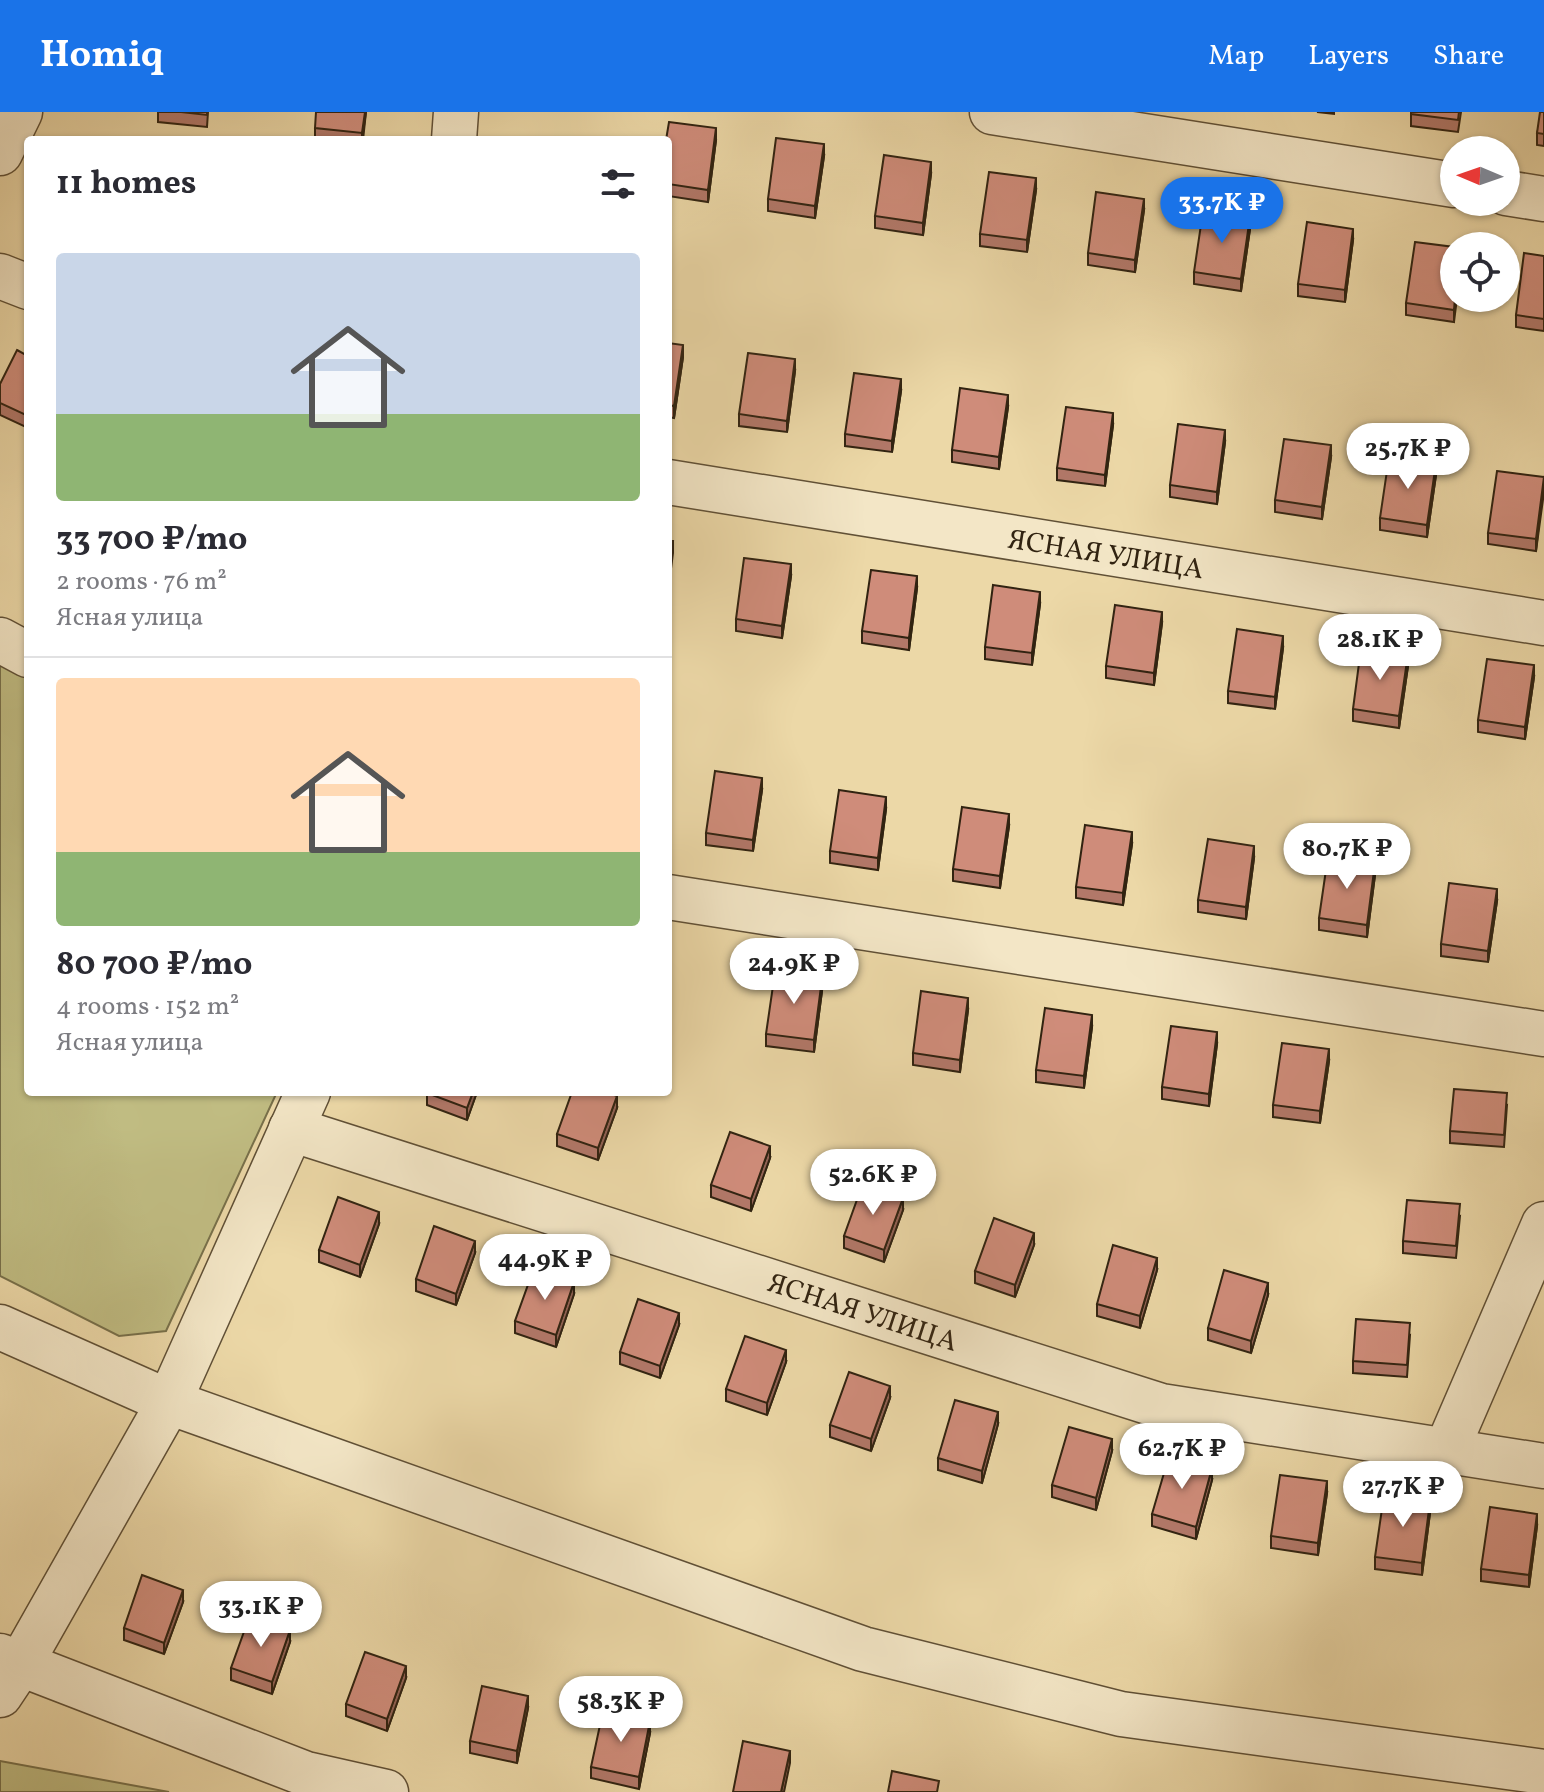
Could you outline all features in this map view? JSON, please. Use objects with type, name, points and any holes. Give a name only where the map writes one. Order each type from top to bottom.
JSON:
[{"type":"street","points":[[0,153],[20,112]]},
{"type":"street","points":[[454,136],[456,112]]},
{"type":"street","points":[[992,112],[1440,183]]},
{"type":"street","points":[[1520,195],[1544,199]]},
{"type":"street","points":[[0,276],[24,285]]},
{"type":"street","name":"ЯСНАЯ УЛИЦА","points":[[672,483],[1544,623]]},
{"type":"street","points":[[0,640],[24,653]]},
{"type":"street","points":[[672,898],[1544,1034]]},
{"type":"street","points":[[299,1110],[169,1402],[7,1672],[306,1774],[386,1792]]},
{"type":"street","name":"ЯСНАЯ УЛИЦА","points":[[299,1110],[1161,1406],[1544,1466]]},
{"type":"street","points":[[1446,1451],[1544,1224]]},
{"type":"street","points":[[0,1327],[169,1402],[863,1649],[1121,1714],[1544,1772]]},
{"type":"shaded area","points":[[0,663],[24,676],[24,1096],[275,1096],[166,1331],[119,1336],[0,1276]]},
{"type":"shaded area","points":[[0,1761],[169,1792],[0,1792]]},
{"type":"building","points":[[316,112],[365,112],[362,133],[315,128]]},
{"type":"building","points":[[1411,112],[1459,112],[1458,120]]},
{"type":"building","points":[[1540,112],[1544,112],[1544,134],[1537,133]]},
{"type":"building","points":[[669,122],[716,128],[708,190],[672,185],[672,136],[667,136]]},
{"type":"building","points":[[776,138],[824,144],[815,206],[768,199]]},
{"type":"building","points":[[884,155],[931,162],[923,223],[875,216]]},
{"type":"building","points":[[989,172],[1036,178],[1027,240],[980,234]]},
{"type":"building","points":[[1096,192],[1144,199],[1135,260],[1088,253]]},
{"type":"building","points":[[1203,211],[1250,217],[1241,279],[1194,272]]},
{"type":"building","points":[[1307,222],[1353,229],[1345,290],[1298,284]]},
{"type":"building","points":[[1415,242],[1440,245],[1440,308],[1406,303]]},
{"type":"building","points":[[1524,253],[1544,256],[1544,319],[1516,315],[1520,312]]},
{"type":"building","points":[[672,344],[683,345],[672,406]]},
{"type":"building","points":[[17,350],[24,354],[24,414],[0,403],[0,384]]},
{"type":"building","points":[[748,353],[795,359],[787,421],[739,414]]},
{"type":"building","points":[[854,373],[901,379],[892,441],[845,434]]},
{"type":"building","points":[[960,388],[1008,395],[999,457],[952,450]]},
{"type":"building","points":[[1066,407],[1113,413],[1105,475],[1057,468]]},
{"type":"building","points":[[1178,424],[1225,430],[1217,492],[1170,485]]},
{"type":"building","points":[[1284,439],[1331,445],[1322,507],[1275,500]]},
{"type":"building","points":[[1389,457],[1436,463],[1427,525],[1380,518]]},
{"type":"building","points":[[1497,471],[1544,477],[1536,539],[1488,533]]},
{"type":"building","points":[[744,558],[791,564],[782,626],[736,619]]},
{"type":"building","points":[[871,570],[917,576],[909,638],[862,631]]},
{"type":"building","points":[[993,585],[1040,592],[1032,653],[985,647]]},
{"type":"building","points":[[1115,605],[1162,612],[1154,673],[1106,666]]},
{"type":"building","points":[[1237,629],[1283,636],[1275,697],[1228,691]]},
{"type":"building","points":[[1361,648],[1408,654],[1399,716],[1353,709]]},
{"type":"building","points":[[1487,659],[1534,665],[1525,727],[1478,720]]},
{"type":"building","points":[[715,771],[762,778],[753,840],[706,833]]},
{"type":"building","points":[[839,790],[886,797],[878,858],[830,851]]},
{"type":"building","points":[[962,807],[1009,814],[1000,876],[953,869]]},
{"type":"building","points":[[1085,825],[1132,832],[1123,893],[1076,887]]},
{"type":"building","points":[[1208,839],[1254,846],[1246,907],[1198,900]]},
{"type":"building","points":[[1328,856],[1375,863],[1367,925],[1319,918]]},
{"type":"building","points":[[1449,883],[1497,889],[1488,951],[1441,944]]},
{"type":"building","points":[[775,972],[822,979],[814,1040],[766,1034]]},
{"type":"building","points":[[921,991],[968,998],[960,1060],[913,1053]]},
{"type":"building","points":[[1045,1008],[1092,1015],[1084,1076],[1036,1070]]},
{"type":"building","points":[[1171,1026],[1217,1032],[1209,1094],[1162,1087]]},
{"type":"building","points":[[1282,1043],[1329,1049],[1320,1111],[1273,1105]]},
{"type":"building","points":[[1454,1089],[1507,1093],[1504,1135],[1450,1131]]},
{"type":"building","points":[[435,1096],[472,1096],[467,1108]]},
{"type":"building","points":[[571,1096],[617,1096],[598,1148],[557,1134]]},
{"type":"building","points":[[730,1132],[770,1146],[751,1199],[711,1185]]},
{"type":"building","points":[[863,1183],[903,1198],[884,1250],[844,1236]]},
{"type":"building","points":[[338,1197],[379,1212],[360,1265],[319,1250]]},
{"type":"building","points":[[1407,1200],[1460,1204],[1456,1246],[1403,1241]]},
{"type":"building","points":[[994,1218],[1034,1233],[1015,1285],[975,1271]]},
{"type":"building","points":[[434,1226],[475,1241],[456,1294],[416,1279]]},
{"type":"building","points":[[1113,1245],[1157,1258],[1140,1316],[1097,1304]]},
{"type":"building","points":[[534,1268],[574,1282],[556,1335],[515,1321]]},
{"type":"building","points":[[1224,1270],[1268,1283],[1251,1341],[1208,1328]]},
{"type":"building","points":[[638,1299],[679,1313],[660,1366],[620,1352]]},
{"type":"building","points":[[1356,1319],[1410,1323],[1407,1365],[1353,1361]]},
{"type":"building","points":[[745,1336],[786,1350],[767,1403],[726,1389]]},
{"type":"building","points":[[849,1372],[890,1386],[871,1439],[830,1425]]},
{"type":"building","points":[[955,1400],[998,1412],[982,1471],[938,1458]]},
{"type":"building","points":[[1069,1427],[1112,1439],[1096,1498],[1052,1485]]},
{"type":"building","points":[[1169,1456],[1212,1468],[1196,1527],[1152,1514]]},
{"type":"building","points":[[1280,1475],[1327,1481],[1318,1543],[1271,1536]]},
{"type":"building","points":[[1384,1495],[1430,1502],[1422,1563],[1375,1557]]},
{"type":"building","points":[[1490,1507],[1537,1514],[1529,1575],[1481,1569]]},
{"type":"building","points":[[142,1575],[183,1590],[164,1643],[124,1628]]},
{"type":"building","points":[[250,1615],[290,1630],[272,1682],[231,1668]]},
{"type":"building","points":[[365,1652],[406,1666],[387,1719],[346,1704]]},
{"type":"building","points":[[482,1686],[528,1696],[517,1751],[470,1741]]},
{"type":"building","points":[[603,1711],[650,1721],[639,1777],[591,1767]]},
{"type":"building","points":[[743,1741],[790,1751],[781,1792],[733,1792]]},
{"type":"building","points":[[892,1771],[939,1781],[937,1792],[888,1792]]}]
